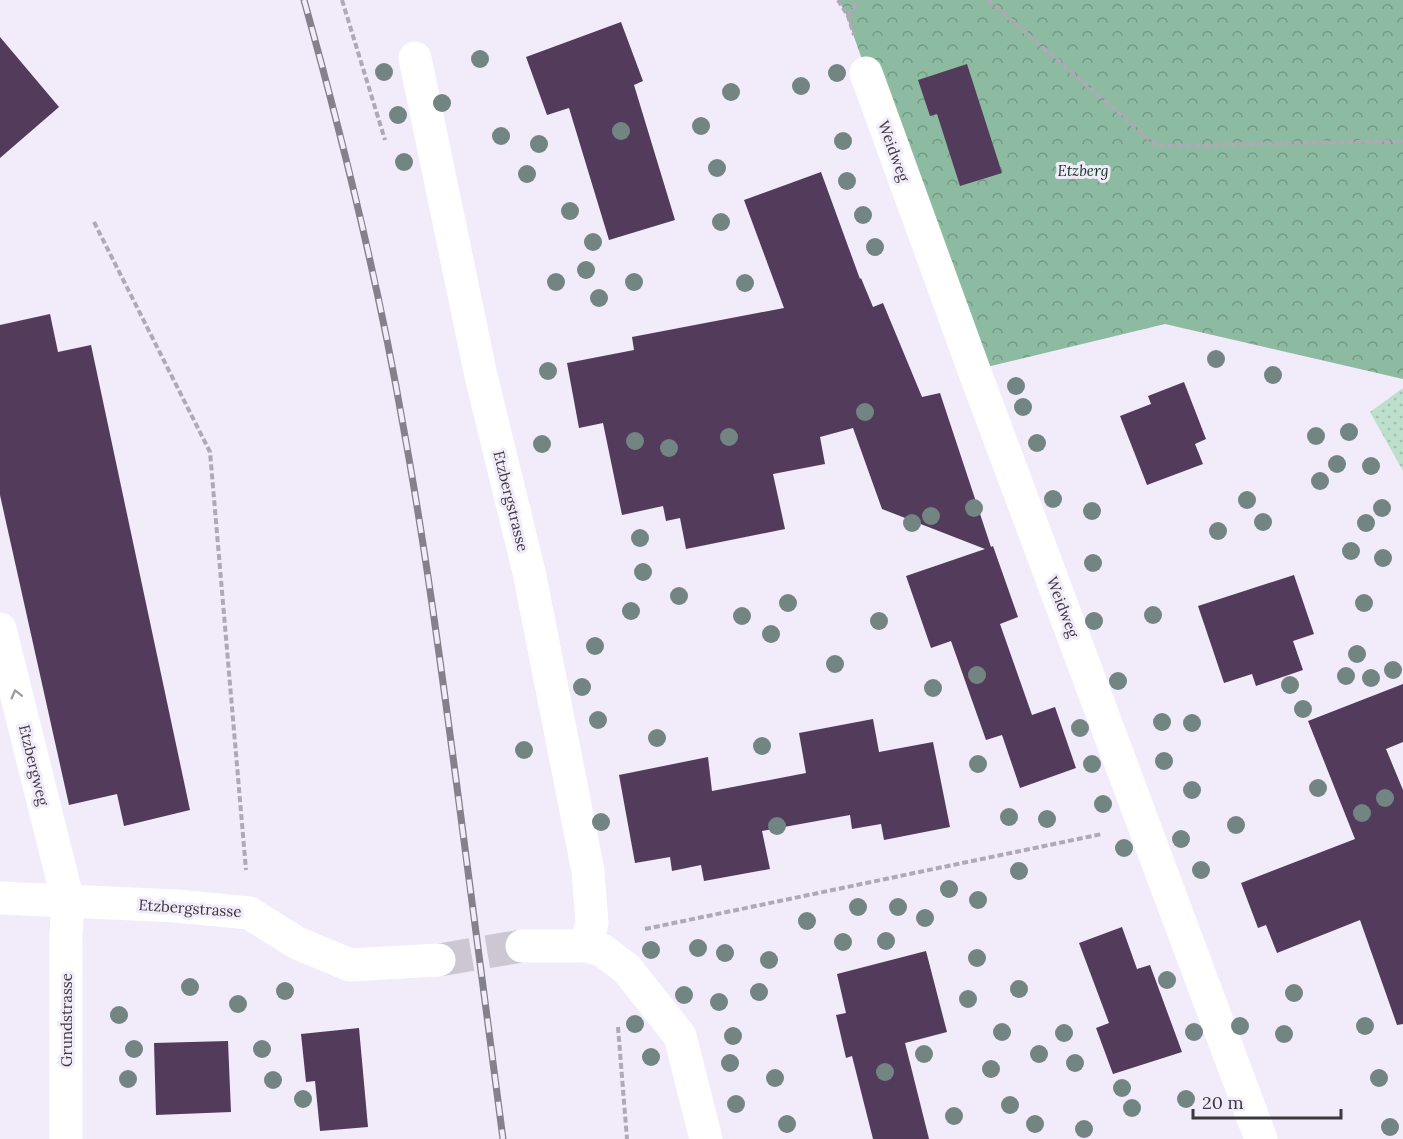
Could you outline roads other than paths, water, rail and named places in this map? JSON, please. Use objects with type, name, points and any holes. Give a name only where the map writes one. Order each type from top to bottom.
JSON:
[{"type":"street","name":"Etzbergstrasse","points":[[415,58],[481,376],[529,572],[588,871],[592,923],[605,955]]},
{"type":"street","name":"Weidweg","points":[[866,73],[1262,1139]]},
{"type":"street","name":"Etzbergweg","points":[[0,629],[68,901]]},
{"type":"street","name":"Etzbergstrasse","points":[[0,898],[176,906],[249,913],[297,943],[350,965],[439,960]]},
{"type":"street","name":"Grundstrasse","points":[[66,1139],[68,901]]},
{"type":"street","points":[[522,946],[605,955],[680,1036],[706,1139]]},
{"type":"tunnel","points":[[439,960],[522,946]]},
{"type":"railway","points":[[304,0],[346,158],[371,264],[411,470],[439,651],[503,1139]]},
{"type":"park label","name":"Etzberg","points":[[1083,170]]}]
